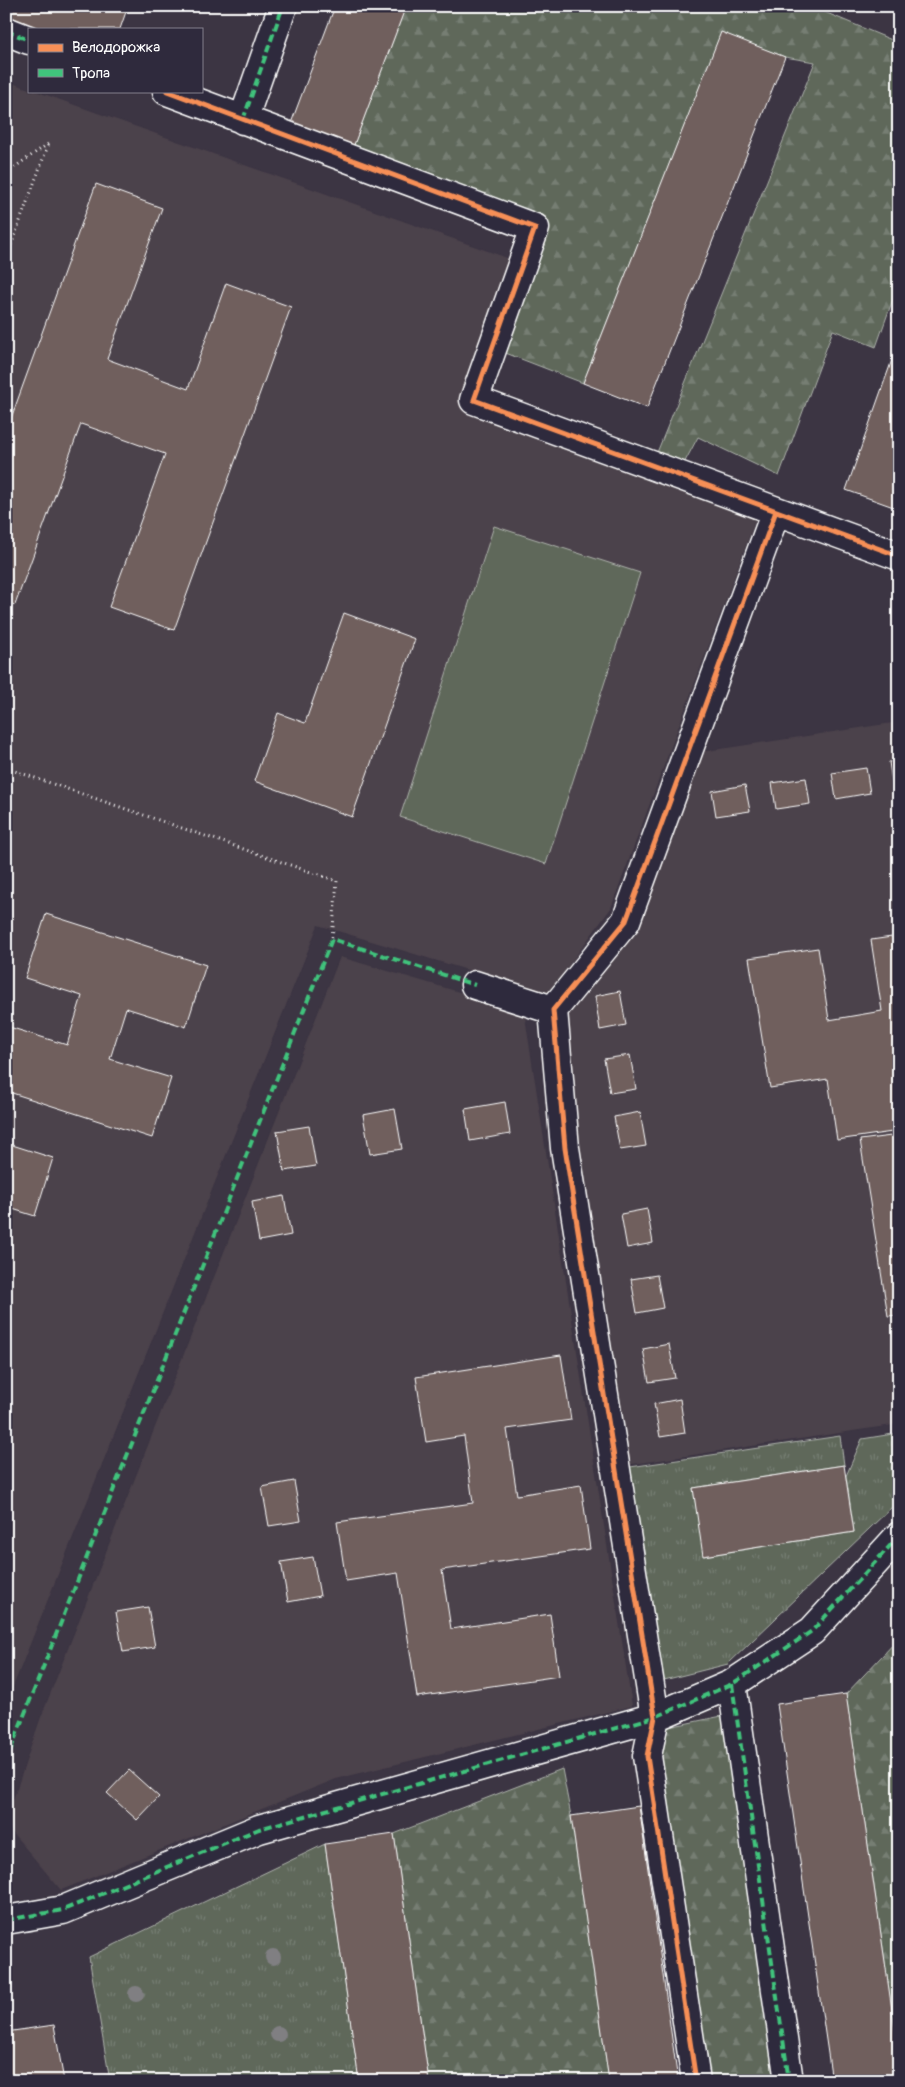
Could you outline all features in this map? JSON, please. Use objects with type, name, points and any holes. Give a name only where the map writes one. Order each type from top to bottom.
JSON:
[{"type":"street","points":[[243,120],[283,6]]},
{"type":"street","points":[[6,31],[28,40]]},
{"type":"street","points":[[170,92],[536,228],[474,400],[899,556]]},
{"type":"street","points":[[696,2081],[647,1756],[654,1717],[565,1148],[553,1010],[626,920],[776,511]]},
{"type":"street","points":[[475,985],[553,1010]]},
{"type":"street","points":[[6,1920],[63,1910],[259,1829],[654,1717],[732,1684],[812,1631],[899,1536]]},
{"type":"street","points":[[732,1684],[789,2081]]},
{"type":"path","points":[[6,173],[49,143],[6,259]]},
{"type":"path","points":[[6,768],[337,881],[332,940]]},
{"type":"shaded area","points":[[6,81],[28,89],[28,92],[38,92],[510,259],[460,404],[757,516],[611,908],[548,994],[318,925],[6,1704]]},
{"type":"shaded area","points":[[899,722],[899,1424],[626,1465],[561,1014],[701,752]]},
{"type":"shaded area","points":[[340,957],[524,1011],[632,1706],[336,1779],[61,1890],[6,1825],[6,1821],[40,1720]]},
{"type":"green space","points":[[406,6],[810,6],[899,43],[899,282],[876,347],[833,330],[779,476],[698,437],[681,469],[654,460],[815,62],[785,57],[721,33],[583,383],[503,352],[547,223],[352,150]]},
{"type":"green space","points":[[494,526],[640,573],[546,864],[400,817]]},
{"type":"green space","points":[[899,1433],[899,1495],[893,1506],[728,1664],[660,1681],[630,1467],[840,1436],[844,1465],[693,1488],[704,1556],[854,1532],[846,1476],[862,1439]]},
{"type":"green space","points":[[899,1638],[899,2058],[846,1694]]},
{"type":"green space","points":[[722,1716],[741,1775],[784,2081],[707,2081],[657,1757],[664,1728]]},
{"type":"green space","points":[[562,1769],[571,1816],[609,2081],[429,2081],[394,1834]]},
{"type":"green space","points":[[325,1844],[359,2081],[110,2081],[89,1957]]},
{"type":"building","points":[[6,6],[128,6],[120,28],[28,29],[6,26]]},
{"type":"building","points":[[335,6],[406,6],[352,150],[290,126]]},
{"type":"building","points":[[721,32],[785,57],[647,408],[583,383]]},
{"type":"building","points":[[96,184],[162,208],[107,359],[188,389],[226,283],[291,307],[174,630],[109,607],[165,454],[81,424],[15,605],[6,602],[6,432]]},
{"type":"building","points":[[899,340],[899,509],[846,490]]},
{"type":"building","points":[[344,613],[415,639],[352,817],[254,781],[278,713],[305,723]]},
{"type":"building","points":[[899,761],[899,787],[893,788],[889,762]]},
{"type":"building","points":[[866,768],[870,793],[836,799],[832,773]]},
{"type":"building","points":[[806,778],[810,804],[776,809],[772,783]]},
{"type":"building","points":[[745,785],[750,811],[716,816],[712,791]]},
{"type":"building","points":[[46,914],[206,965],[186,1027],[126,1008],[110,1059],[171,1078],[152,1138],[9,1092],[6,1101],[6,1026],[67,1045],[82,996],[25,978]]},
{"type":"building","points":[[899,936],[899,1131],[837,1140],[828,1079],[770,1088],[749,958],[818,948],[829,1020],[882,1011],[871,940]]},
{"type":"building","points":[[620,991],[626,1025],[600,1030],[595,996]]},
{"type":"building","points":[[630,1055],[636,1089],[610,1093],[604,1059]]},
{"type":"building","points":[[505,1102],[510,1134],[470,1141],[465,1109]]},
{"type":"building","points":[[395,1109],[402,1149],[370,1154],[363,1115]]},
{"type":"building","points":[[640,1112],[646,1146],[620,1150],[614,1117]]},
{"type":"building","points":[[309,1126],[316,1166],[284,1171],[277,1131]]},
{"type":"building","points":[[899,1135],[899,1315],[888,1316],[860,1140]]},
{"type":"building","points":[[6,1143],[53,1158],[35,1216],[6,1207]]},
{"type":"building","points":[[284,1196],[291,1235],[259,1241],[252,1202]]},
{"type":"building","points":[[647,1209],[653,1243],[627,1248],[621,1214]]},
{"type":"building","points":[[657,1275],[663,1308],[637,1313],[631,1279]]},
{"type":"building","points":[[669,1344],[675,1378],[649,1382],[643,1349]]},
{"type":"building","points":[[561,1355],[571,1420],[507,1429],[517,1495],[581,1485],[590,1549],[442,1570],[451,1629],[550,1614],[559,1676],[417,1697],[398,1573],[346,1581],[337,1522],[473,1503],[464,1436],[426,1442],[416,1377]]},
{"type":"building","points":[[680,1399],[685,1433],[660,1437],[654,1404]]},
{"type":"building","points":[[844,1465],[854,1532],[703,1556],[693,1488]]},
{"type":"building","points":[[294,1481],[301,1521],[269,1526],[262,1487]]},
{"type":"building","points":[[313,1557],[320,1596],[288,1602],[281,1562]]},
{"type":"building","points":[[148,1607],[155,1647],[123,1652],[116,1612]]},
{"type":"building","points":[[846,1694],[899,2058],[899,2081],[832,2081],[777,1704]]},
{"type":"building","points":[[129,1770],[159,1797],[137,1820],[107,1793]]},
{"type":"building","points":[[639,1806],[678,2081],[609,2081],[571,1816]]},
{"type":"building","points":[[394,1834],[429,2081],[359,2081],[325,1844]]},
{"type":"building","points":[[54,2025],[64,2081],[6,2081],[6,2032]]},
{"type":"marked path","points":[[243,120],[283,6]]},
{"type":"marked path","points":[[6,31],[28,40]]},
{"type":"marked path","points":[[6,1761],[332,939],[475,985]]},
{"type":"marked path","points":[[6,1920],[63,1910],[259,1829],[655,1717],[732,1684],[812,1631],[899,1536]]},
{"type":"marked path","points":[[732,1684],[789,2081]]},
{"type":"cycle path","points":[[170,92],[535,228],[474,400],[899,556]]},
{"type":"cycle path","points":[[696,2081],[647,1756],[655,1717],[565,1148],[553,1010],[626,921],[776,511]]}]
